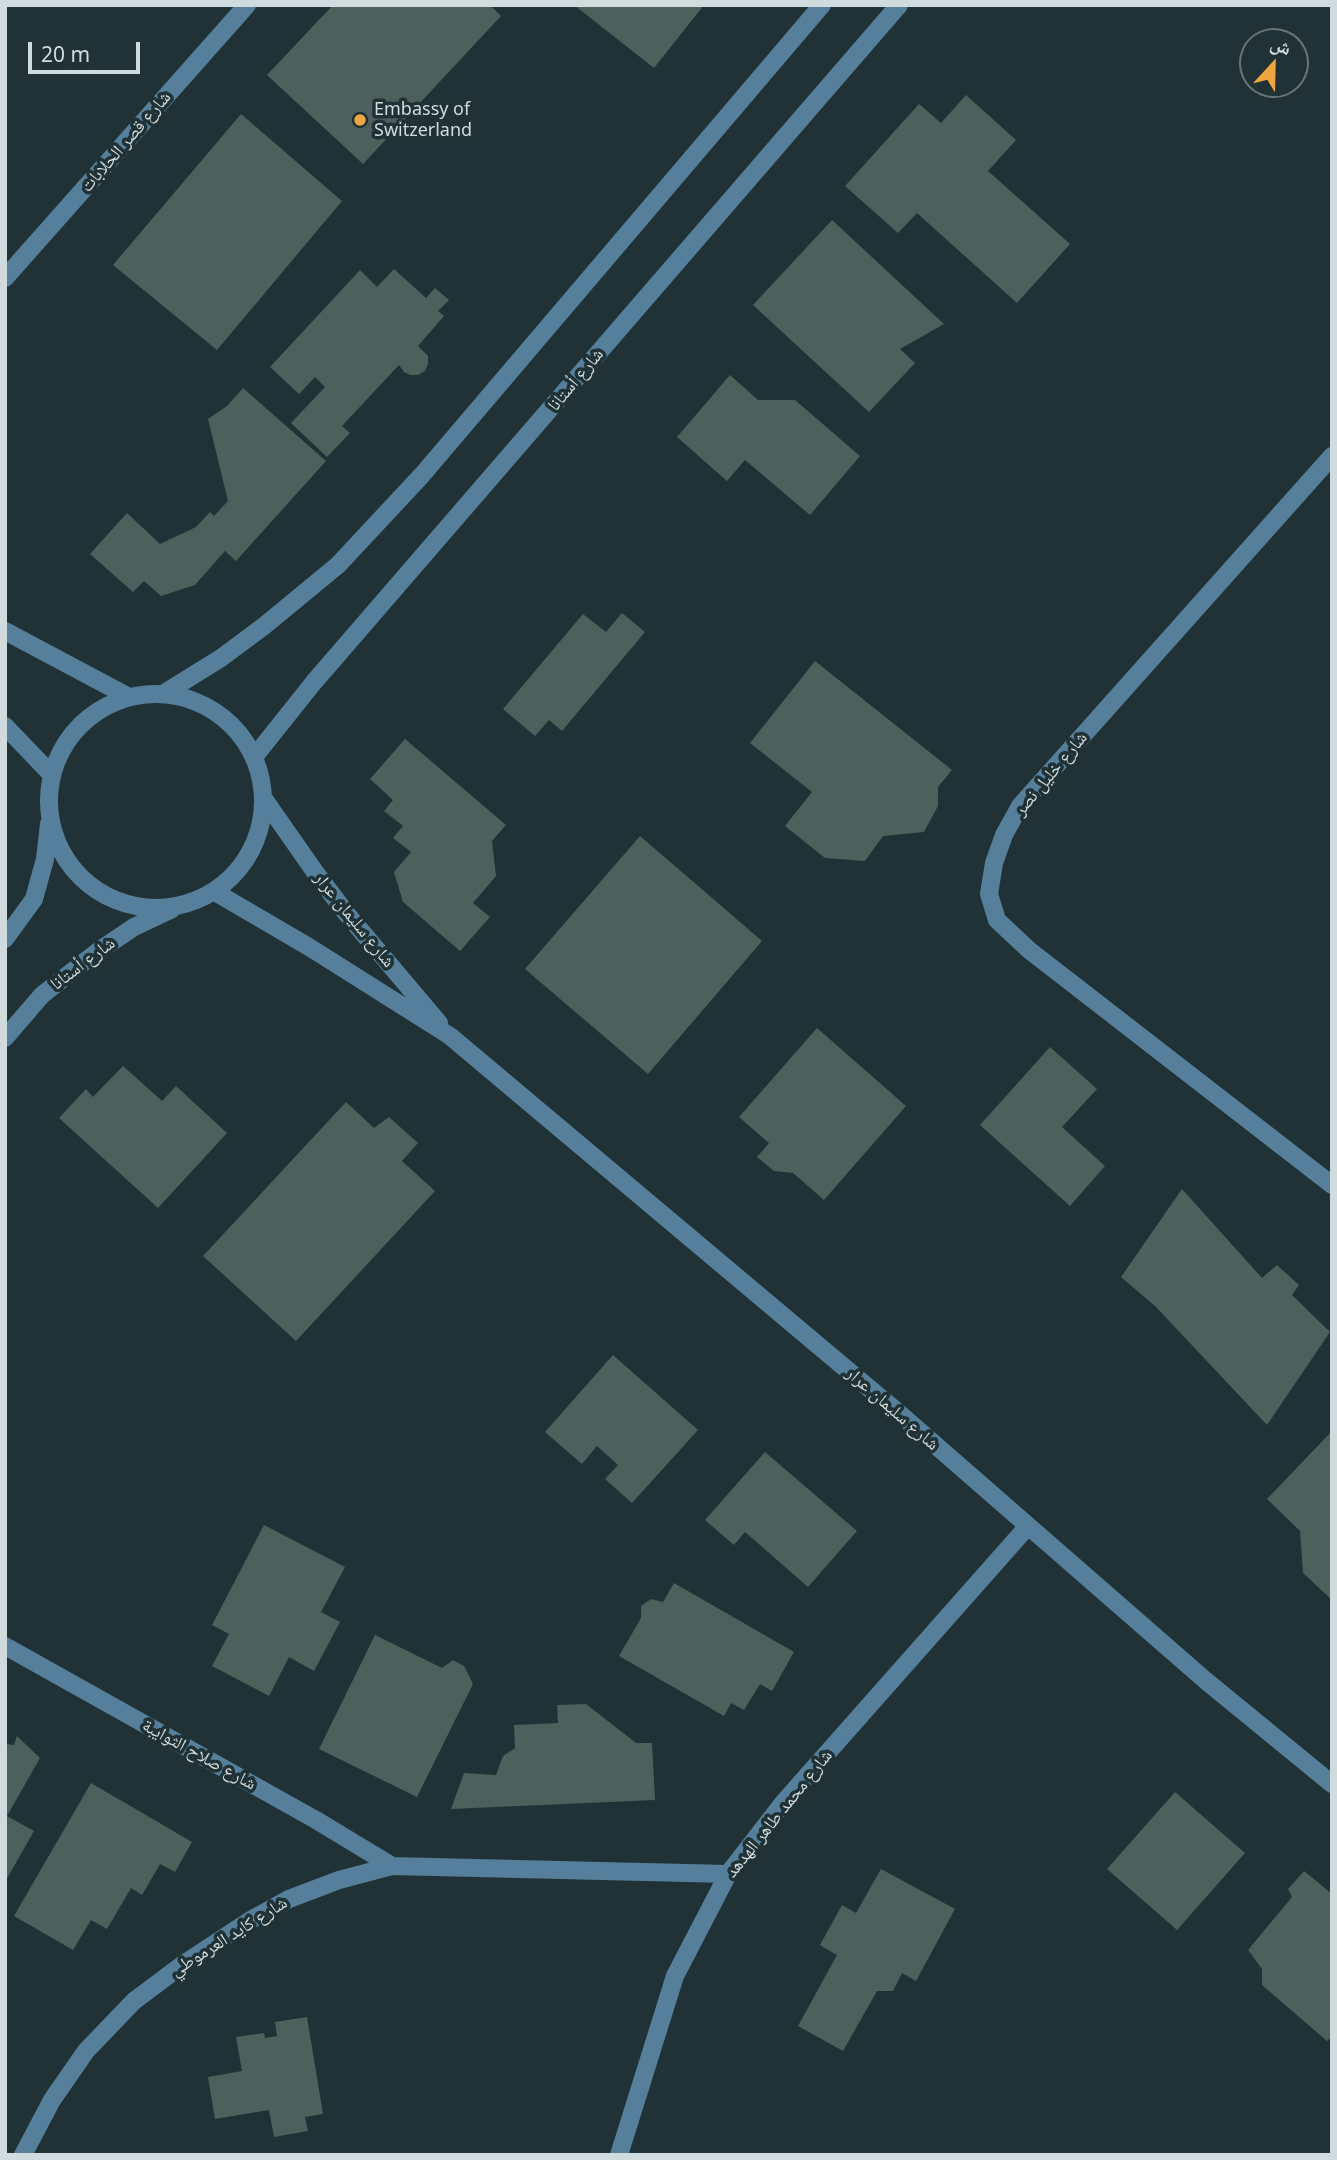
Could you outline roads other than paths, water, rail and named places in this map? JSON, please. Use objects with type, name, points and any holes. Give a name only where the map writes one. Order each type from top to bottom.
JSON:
[{"type":"street","name":"شارع قصر الحلابات","points":[[5,278],[247,5]]},
{"type":"street","points":[[163,694],[221,658],[338,565],[422,475],[822,5]]},
{"type":"street","name":"شارع أستانا","points":[[255,756],[314,682],[899,5]]},
{"type":"street","name":"شارع خليل نصر","points":[[1332,456],[1020,806],[1004,835],[994,863],[989,894],[998,920],[1029,950],[1332,1185]]},
{"type":"street","points":[[5,631],[129,697]]},
{"type":"street","points":[[5,939],[34,899],[45,859],[51,774],[67,740],[94,713],[129,697],[163,694],[200,703],[232,725],[255,756],[264,799],[260,835],[242,868],[215,892],[174,908],[131,906],[93,889],[64,857],[49,817]]},
{"type":"street","points":[[5,726],[51,774]]},
{"type":"street","name":"شارع سليمان عرار","points":[[264,799],[346,913],[450,1036]]},
{"type":"street","name":"شارع سليمان عرار","points":[[215,892],[309,947],[450,1036],[901,1415],[1205,1681],[1332,1784]]},
{"type":"street","name":"شارع أستانا","points":[[5,1038],[42,995],[97,952],[134,927],[174,908]]},
{"type":"street","name":"شارع محمد طاهر الهدهد","points":[[619,2155],[675,1976],[728,1874],[783,1803],[1028,1526]]},
{"type":"street","name":"شارع صلاح الثوايبة","points":[[5,1646],[316,1820],[391,1866]]},
{"type":"street","name":"شارع كايد العرموطي","points":[[23,2155],[52,2100],[86,2051],[134,2001],[182,1965],[249,1921],[289,1899],[339,1880],[391,1866],[728,1874]]},
{"type":"place","name":"Embassy of Switzerland","points":[[360,120]]}]
